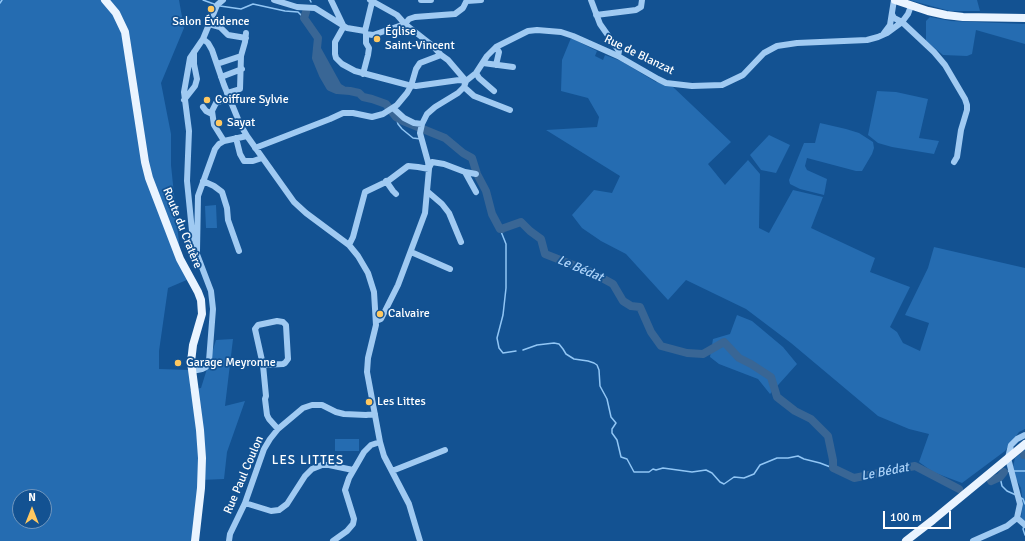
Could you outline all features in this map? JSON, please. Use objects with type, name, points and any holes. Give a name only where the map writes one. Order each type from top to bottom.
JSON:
[{"type":"main road","name":"Route du Cratère","points":[[105,0],[116,13],[125,32],[145,162],[151,184],[180,259],[201,300],[202,314],[193,345],[192,358],[202,458],[201,488],[195,541]]},
{"type":"main road","points":[[894,0],[937,13],[963,17],[1025,18]]},
{"type":"main road","points":[[906,541],[1009,462],[1025,444]]},
{"type":"street","points":[[274,0],[297,7],[315,8],[347,28],[366,33],[379,34],[395,26],[404,24],[409,19],[415,17],[455,14],[463,8],[467,1],[475,2],[481,0]]},
{"type":"street","points":[[331,0],[344,26]]},
{"type":"street","points":[[421,0],[431,0]]},
{"type":"street","points":[[591,0],[600,24],[618,49],[620,54],[618,56]]},
{"type":"street","points":[[596,15],[636,10],[640,8],[642,0]]},
{"type":"street","points":[[881,36],[890,25],[894,0]]},
{"type":"street","points":[[363,74],[369,48],[366,43],[366,33],[371,1],[397,15],[404,24],[432,46],[441,56],[448,60],[474,96],[510,110]]},
{"type":"street","points":[[192,370],[202,369],[209,361],[213,309],[211,291],[196,254],[192,236],[188,193],[189,131],[184,100],[184,90],[189,60],[203,39],[220,3]]},
{"type":"street","name":"Rue de Blanzat","points":[[421,127],[427,114],[435,107],[458,93],[496,47],[528,31],[541,30],[567,34],[618,56],[658,80],[666,83],[715,86],[722,85],[739,78],[747,72],[767,51],[777,46],[797,43],[867,40],[881,36],[902,22],[912,6]]},
{"type":"street","points":[[892,14],[894,18],[902,22],[940,58],[966,101],[967,110],[961,130],[957,157],[954,162]]},
{"type":"street","points":[[210,24],[220,27],[228,35],[246,35],[242,56],[240,89],[216,103],[213,108],[212,114],[214,125],[224,140]]},
{"type":"street","points":[[344,26],[335,42],[334,51],[335,57],[344,65],[363,74],[411,86],[459,80],[465,84]]},
{"type":"street","points":[[203,39],[211,47],[221,77],[240,124],[255,148],[299,207],[349,245],[361,261],[371,280],[375,297],[376,321],[367,366],[380,442],[384,456],[409,504],[420,541]]},
{"type":"street","points":[[496,47],[500,52],[496,65]]},
{"type":"street","points":[[184,100],[195,86],[197,79],[194,64],[194,52]]},
{"type":"street","points":[[217,64],[242,56]]},
{"type":"street","points":[[255,148],[330,120],[343,113],[353,113],[372,117],[379,116],[391,109],[401,100],[411,86],[416,69],[420,63],[441,56]]},
{"type":"street","points":[[483,63],[513,67]]},
{"type":"street","points":[[221,77],[242,69]]},
{"type":"street","points":[[476,73],[479,78],[494,91]]},
{"type":"street","points":[[203,107],[206,111],[212,114]]},
{"type":"street","points":[[376,321],[381,319],[403,275],[425,213],[428,192],[429,169],[421,127],[391,109]]},
{"type":"street","points":[[196,254],[198,248],[198,196],[215,149],[224,140],[247,136]]},
{"type":"street","points":[[236,138],[240,154],[244,161],[253,161],[262,158]]},
{"type":"street","points":[[426,156],[432,162],[444,164],[465,172],[476,174]]},
{"type":"street","points":[[429,169],[432,162]]},
{"type":"street","points":[[349,245],[353,237],[365,192],[386,182],[408,166],[429,169]]},
{"type":"street","points":[[465,172],[476,192]]},
{"type":"street","points":[[203,181],[222,192],[227,208],[228,220],[239,251]]},
{"type":"street","points":[[386,182],[396,194]]},
{"type":"street","points":[[428,192],[442,204],[449,213],[460,242]]},
{"type":"street","points":[[411,252],[450,269]]},
{"type":"street","points":[[263,365],[283,364],[286,363],[288,359],[286,325],[283,322],[276,321],[258,325],[255,329],[263,365],[267,416],[278,429]]},
{"type":"street","name":"Rue Paul Coulon","points":[[229,541],[230,534],[245,503],[264,449],[278,429],[303,408],[312,405],[322,405],[344,414],[375,414]]},
{"type":"street","points":[[973,541],[1007,526],[1017,518],[1020,504],[1009,462],[1011,445],[1025,435]]},
{"type":"street","points":[[332,541],[347,531],[354,524],[354,519],[345,490],[346,484],[364,452],[371,445],[380,442]]},
{"type":"street","points":[[392,471],[445,450]]},
{"type":"street","points":[[245,503],[271,511],[279,510],[287,504],[305,476],[312,469],[322,465],[329,465],[353,470]]},
{"type":"street","points":[[1017,518],[1025,526]]},
{"type":"shaded area","points":[[0,0],[179,0],[184,28],[161,83],[171,134],[171,165],[181,262],[189,279],[168,288],[159,351],[159,369],[190,370],[190,390],[201,388],[216,340],[233,339],[225,406],[245,401],[227,452],[224,479],[201,480],[194,541],[0,541]]},
{"type":"shaded area","points":[[909,0],[977,0],[980,11],[950,11]]},
{"type":"shaded area","points":[[930,17],[951,21],[1025,24],[1025,44],[976,30],[972,54],[967,56],[943,55],[926,41],[926,21]]},
{"type":"shaded area","points":[[571,38],[597,51],[595,56],[603,60],[605,55],[621,61],[656,82],[673,87],[731,142],[708,164],[725,185],[748,160],[760,174],[759,228],[769,233],[793,190],[823,197],[811,228],[875,258],[870,272],[910,287],[890,327],[897,332],[903,343],[920,351],[929,323],[905,315],[928,268],[934,247],[1025,268],[1025,429],[1019,432],[1005,451],[962,483],[933,472],[919,462],[929,434],[909,429],[878,416],[791,343],[746,309],[686,280],[668,300],[626,254],[601,241],[582,228],[572,215],[594,190],[612,193],[620,176],[546,130],[597,127],[599,117],[588,98],[561,91],[562,60]]},
{"type":"shaded area","points":[[877,91],[896,92],[928,99],[919,138],[939,141],[934,154],[892,147],[878,143],[868,135]]},
{"type":"shaded area","points":[[820,123],[859,133],[873,142],[874,148],[862,171],[856,171],[807,158],[805,166],[807,170],[827,179],[824,195],[800,189],[790,184],[789,180],[804,143],[815,143]]},
{"type":"shaded area","points":[[769,135],[790,145],[776,173],[761,170],[750,155]]},
{"type":"shaded area","points":[[216,205],[217,228],[206,228],[205,206]]},
{"type":"shaded area","points":[[737,315],[752,321],[783,347],[797,364],[770,394],[758,379],[719,364],[710,357],[713,339],[730,334]]},
{"type":"shaded area","points":[[335,439],[359,439],[359,451],[335,451]]},
{"type":"shaded area","points":[[1025,450],[1025,523],[1021,518],[1023,503],[1021,488],[1015,477],[1013,467],[1015,458]]},
{"type":"waterway","points":[[203,0],[214,4]]},
{"type":"waterway","points":[[220,6],[241,9],[253,4],[285,11],[298,12],[304,18]]},
{"type":"waterway","name":"Le Bédat","points":[[306,12],[304,18],[318,38],[316,58],[330,87],[337,90],[359,93],[363,97],[386,104],[396,117],[445,138],[463,153],[472,158],[477,174],[486,191],[492,214],[500,229],[502,229]]},
{"type":"waterway","points":[[317,49],[338,87],[343,90]]},
{"type":"waterway","points":[[396,117],[398,124],[402,129],[413,138],[421,139]]},
{"type":"waterway","name":"Le Bédat","points":[[504,228],[521,222],[541,239],[545,254],[591,272],[613,284],[623,301],[631,306],[640,307],[651,332],[661,346],[687,353],[703,354],[724,342],[739,358],[771,377],[777,397],[795,411],[811,419],[828,436],[833,460],[833,468],[854,478],[915,466],[959,489]]},
{"type":"waterway","points":[[500,229],[506,244],[506,288],[503,315],[497,338],[499,348],[503,353],[516,351]]},
{"type":"waterway","name":"Le Bédat","points":[[523,350],[537,345],[554,343],[559,344],[566,354],[574,359],[588,361],[597,365],[599,370],[600,386],[607,399],[611,417],[616,423],[612,429],[612,433],[617,440],[621,457],[627,459],[634,472],[649,472],[653,469],[656,470],[663,468],[692,472],[706,470],[712,473],[720,482],[724,484],[734,477],[744,478],[754,474],[760,465],[777,458],[798,456],[833,468]]},
{"type":"waterway","name":"Le Bédat","points":[[1004,472],[1010,471]]},
{"type":"waterway","points":[[1014,471],[1025,471]]},
{"type":"waterway","name":"Le Bédat","points":[[991,481],[1000,477],[1004,472]]},
{"type":"waterway","points":[[1000,477],[1002,486],[1007,491],[1016,495]]},
{"type":"waterway","points":[[1021,498],[1025,504]]},
{"type":"waterway","points":[[1024,526],[1023,529],[1025,535]]},
{"type":"place","name":"Salon Évidence","points":[[211,9]]},
{"type":"place","name":"Église Saint-Vincent","points":[[377,39]]},
{"type":"place","name":"Coiffure Sylvie","points":[[207,100]]},
{"type":"place","name":"Sayat","points":[[219,123]]},
{"type":"place","name":"Calvaire","points":[[380,314]]},
{"type":"place","name":"Garage Meyronne","points":[[178,363]]},
{"type":"place","name":"Les Littes","points":[[369,402]]},
{"type":"district","name":"LES LITTES","points":[[308,461]]}]
